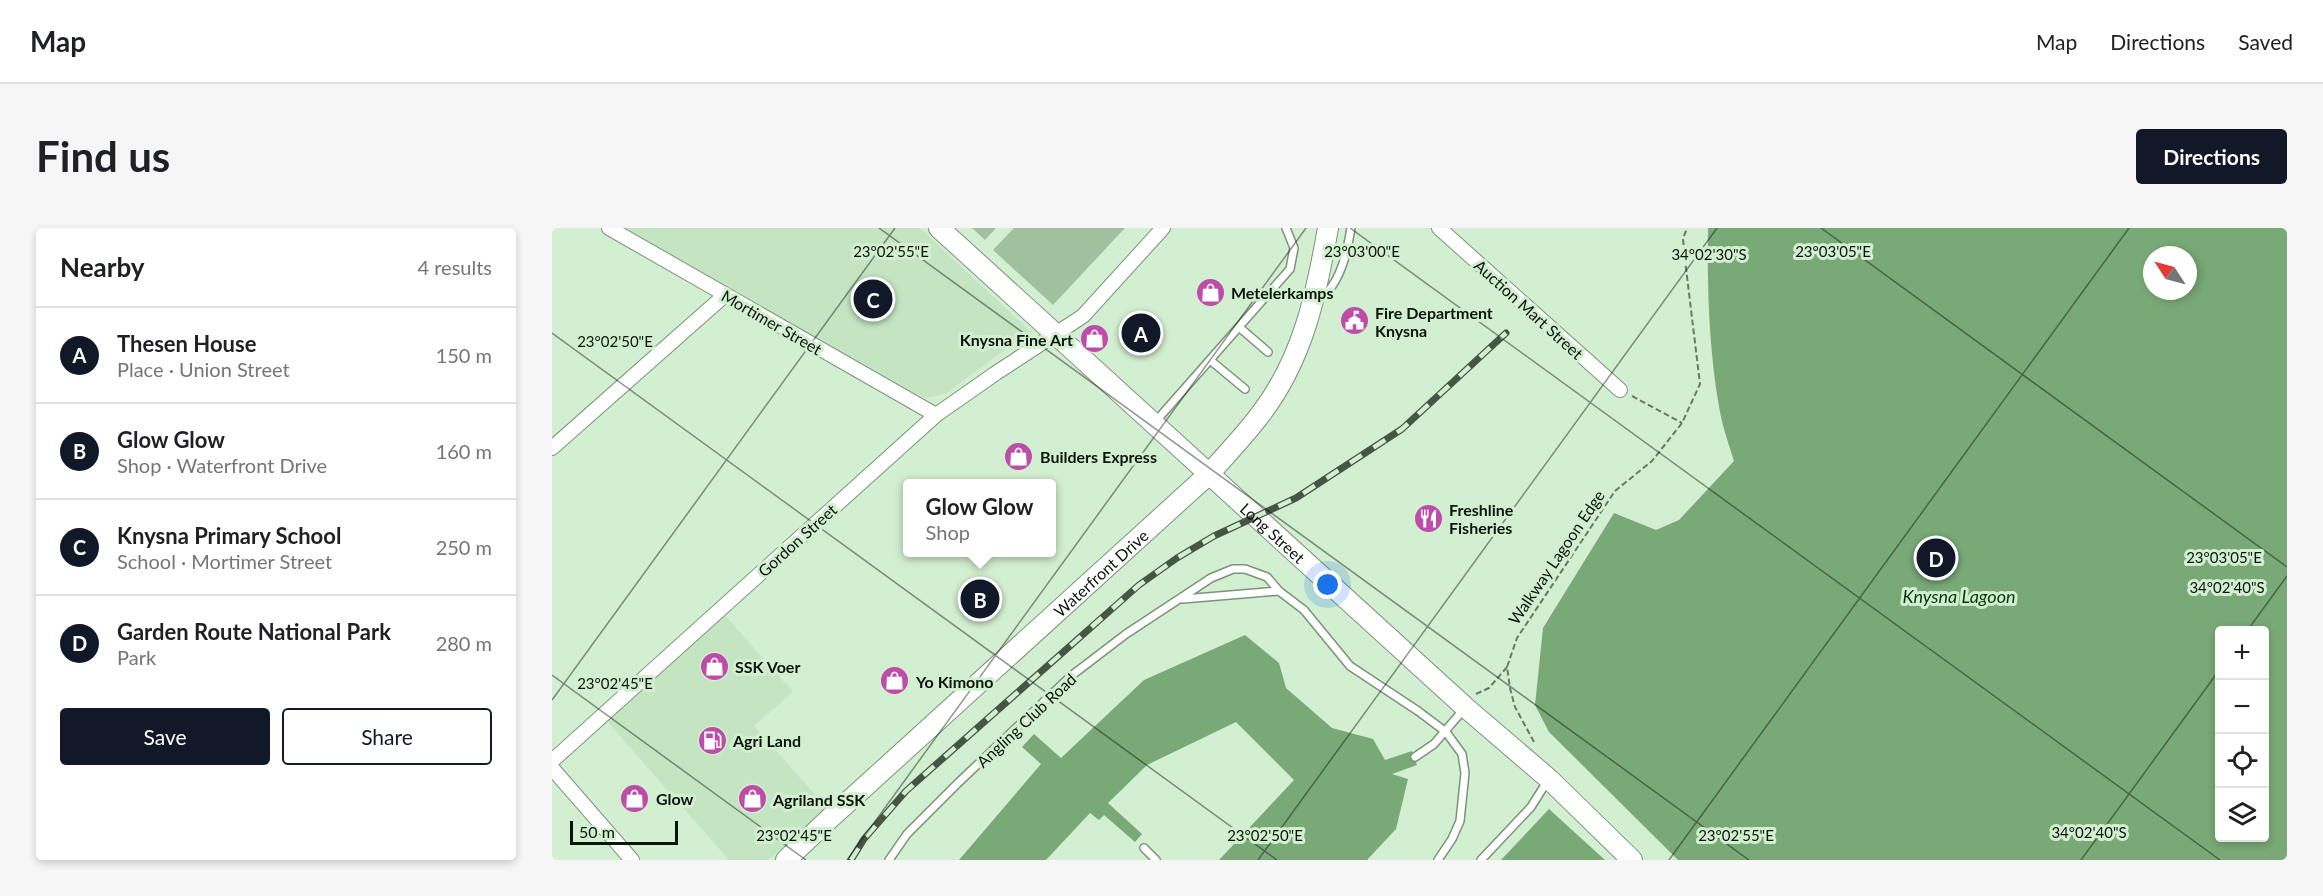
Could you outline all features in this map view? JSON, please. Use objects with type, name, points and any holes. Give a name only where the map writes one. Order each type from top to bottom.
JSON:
[{"type":"street","name":"Mortimer Street","points":[[609,228],[936,415]]},
{"type":"street","name":"Long Street","points":[[939,228],[1209,474],[1468,702],[1632,860]]},
{"type":"street","name":"Gordon Street","points":[[552,761],[936,415],[1083,316],[1163,228]]},
{"type":"street","name":"Waterfront Drive","points":[[786,860],[1209,474],[1260,415],[1293,361],[1317,294],[1328,228]]},
{"type":"street","name":"Auction Mart Street","points":[[1439,228],[1620,390]]},
{"type":"street","points":[[552,448],[725,295]]},
{"type":"street","points":[[552,768],[632,860]]},
{"type":"lane","points":[[1154,423],[1290,268],[1294,248],[1286,228]]},
{"type":"lane","points":[[1317,294],[1325,295],[1333,287],[1340,273],[1351,228]]},
{"type":"lane","points":[[1239,327],[1268,352]]},
{"type":"lane","points":[[1210,360],[1245,389]]},
{"type":"lane","name":"Angling Club Road","points":[[888,860],[908,834],[958,783],[1071,676],[1126,634],[1181,600],[1211,578],[1233,569],[1245,569],[1267,577],[1279,591],[1304,610],[1350,666],[1446,732],[1462,754],[1465,773],[1460,821],[1452,839],[1438,860]]},
{"type":"lane","name":"Angling Club Road","points":[[1181,600],[1279,591]]},
{"type":"lane","points":[[1415,757],[1434,744],[1446,732],[1468,702]]},
{"type":"lane","points":[[1481,860],[1532,807],[1549,779]]},
{"type":"lane","points":[[1144,848],[1156,860]]},
{"type":"path","name":"Walkway Lagoon Edge","points":[[1507,667],[1517,638],[1615,491],[1652,461],[1682,423],[1700,384],[1684,260],[1683,239],[1687,228]]},
{"type":"path","points":[[1620,390],[1682,423]]},
{"type":"path","points":[[1468,702],[1489,688],[1507,667]]},
{"type":"path","points":[[1507,667],[1515,707],[1535,745]]},
{"type":"shaded area","points":[[623,228],[920,228],[1030,331],[945,394],[924,398]]},
{"type":"shaded area","points":[[972,228],[996,228],[985,240]]},
{"type":"shaded area","points":[[1014,228],[1125,228],[1053,305],[993,250]]},
{"type":"shaded area","points":[[724,614],[793,692],[754,726],[827,808],[768,860],[729,860],[606,720]]},
{"type":"water","name":"Knysna Lagoon","points":[[1708,228],[2287,228],[2287,860],[1678,860],[1549,732],[1535,705],[1543,628],[1614,513],[1656,530],[1679,520],[1734,461],[1721,418],[1716,389],[1708,297]]},
{"type":"water","points":[[1245,635],[1279,663],[1286,688],[1332,728],[1373,739],[1385,760],[1412,751],[1417,765],[1392,774],[1408,779],[1396,829],[1367,860],[1219,860],[1294,780],[1236,722],[1147,765],[1108,803],[1142,834],[1135,842],[1104,815],[1099,820],[1090,813],[1046,860],[959,860],[1041,764],[1022,747],[1034,734],[1061,758],[1144,680]]},
{"type":"water","points":[[1549,809],[1605,860],[1501,860]]},
{"type":"railway","points":[[851,860],[864,839],[906,791],[1139,585],[1177,558],[1214,536],[1296,498],[1402,429],[1506,333]]},
{"type":"place","name":"Metelerkamps","points":[[1210,292]]},
{"type":"place","name":"Knysna Primary School","points":[[873,299]]},
{"type":"place","name":"Fire Department Knysna","points":[[1354,321]]},
{"type":"place","name":"Thesen House","points":[[1141,333]]},
{"type":"place","name":"Knysna Fine Art","points":[[1094,339]]},
{"type":"place","name":"Builders Express","points":[[1019,456]]},
{"type":"place","name":"Freshline Fisheries","points":[[1428,518]]},
{"type":"place","name":"Garden Route National Park","points":[[1936,558]]},
{"type":"place","name":"Glow Glow","points":[[980,599]]},
{"type":"place","name":"SSK Voer","points":[[714,666]]},
{"type":"place","name":"Yo Kimono","points":[[895,681]]},
{"type":"place","name":"Agri Land","points":[[712,740]]},
{"type":"place","name":"Glow","points":[[635,798]]},
{"type":"place","name":"Agriland SSK","points":[[752,799]]}]
